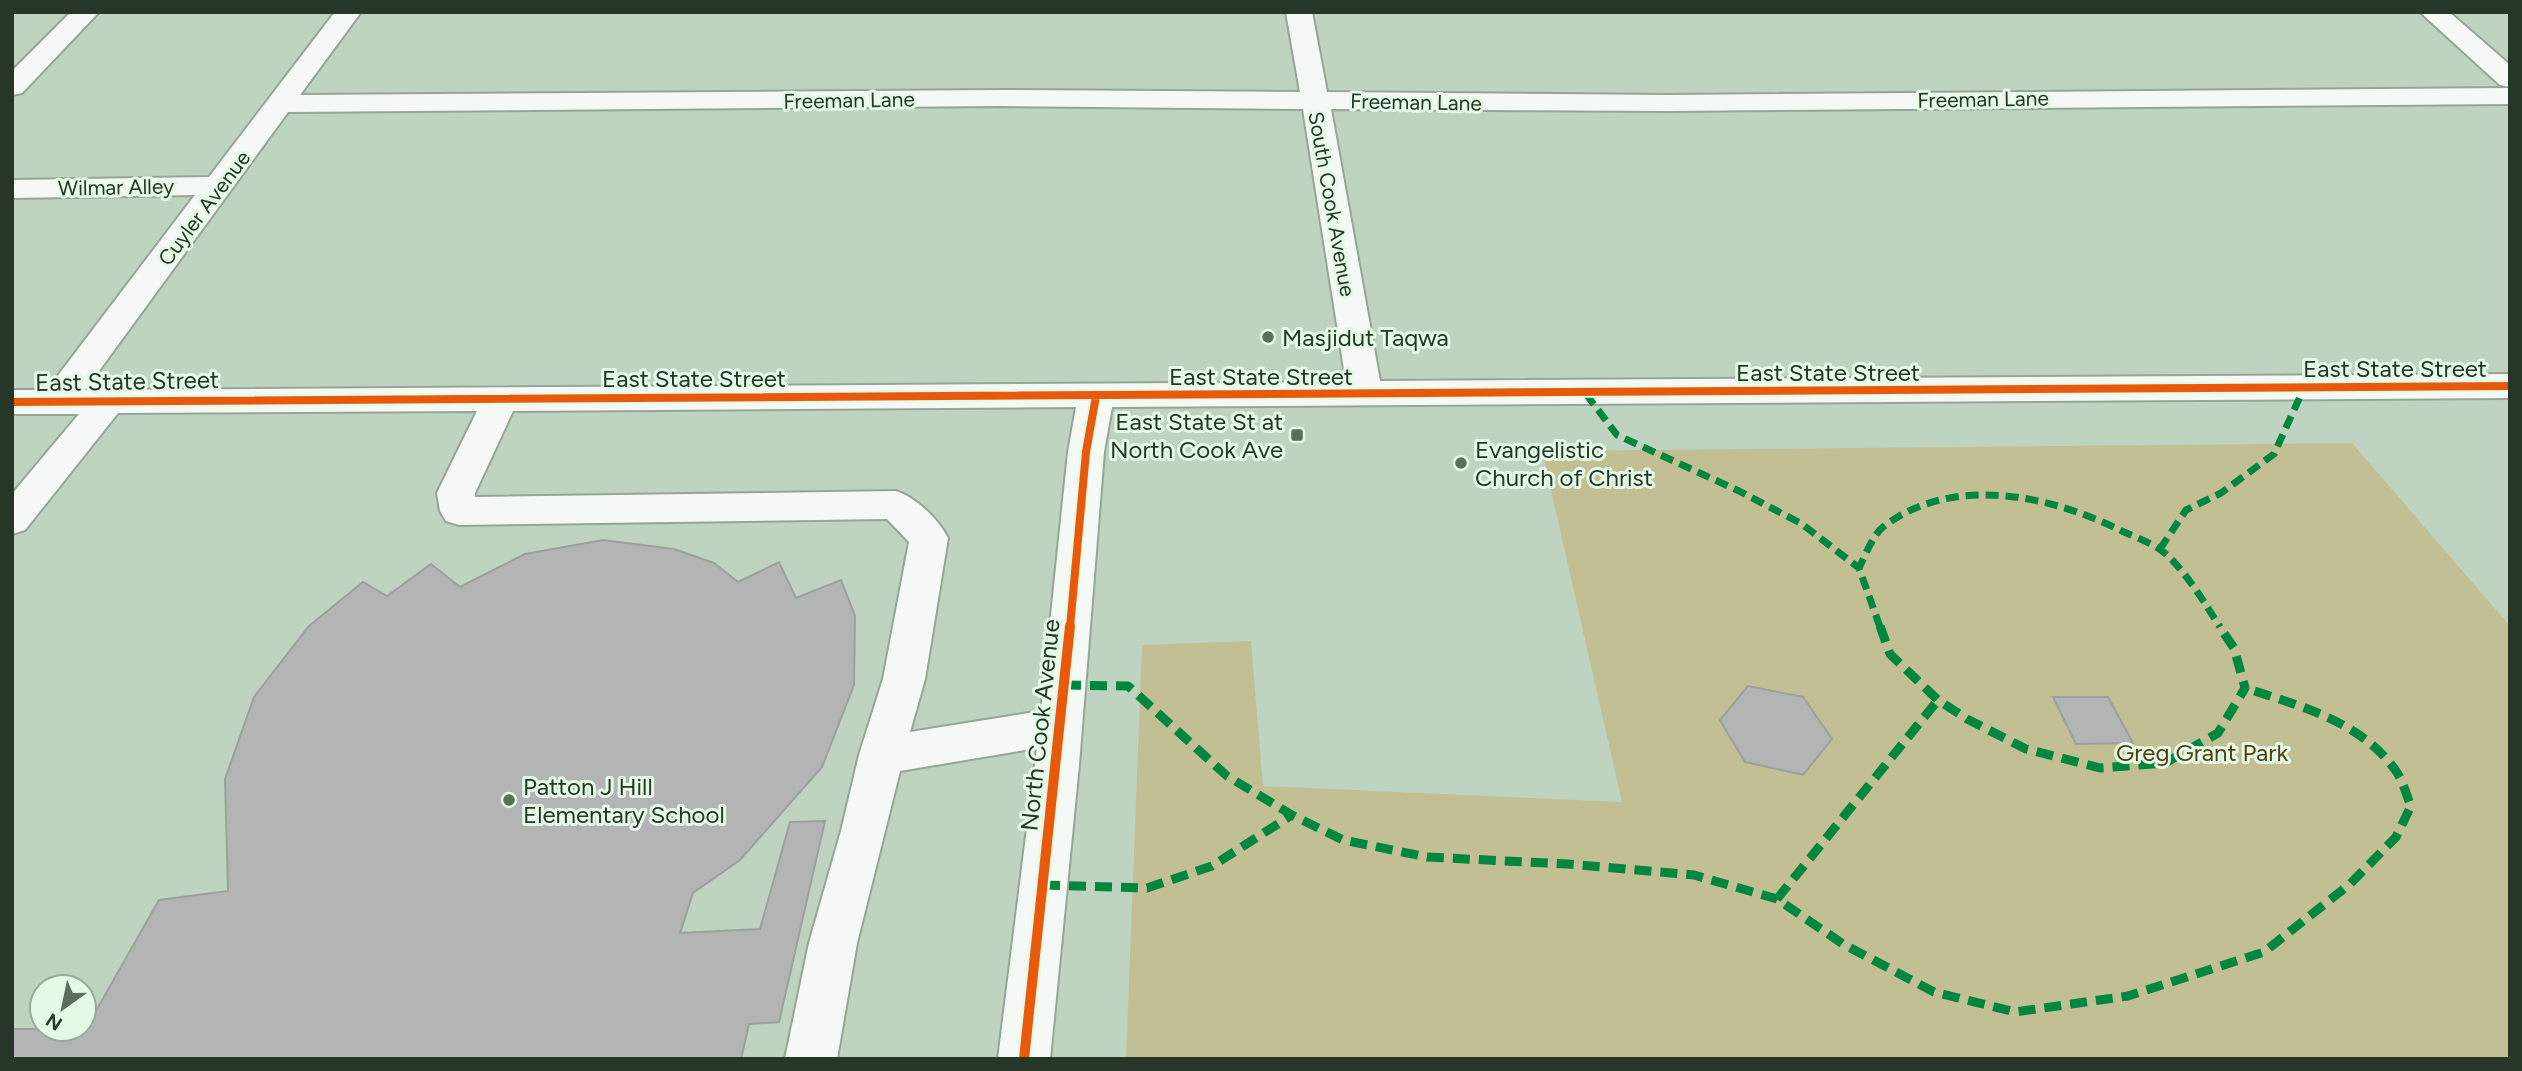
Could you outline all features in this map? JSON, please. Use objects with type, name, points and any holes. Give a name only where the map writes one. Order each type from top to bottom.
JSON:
[{"type":"street","points":[[12,87],[86,12]]},
{"type":"street","name":"Cuyler Avenue","points":[[57,402],[221,186],[348,12]]},
{"type":"street","name":"South Cook Avenue","points":[[1299,12],[1343,252],[1365,395]]},
{"type":"street","points":[[2433,12],[2510,79]]},
{"type":"street","name":"Freeman Lane","points":[[281,104],[1000,98],[1684,103],[2510,96]]},
{"type":"street","name":"Wilmar Alley","points":[[12,189],[221,186]]},
{"type":"street","name":"East State Street","points":[[12,402],[2510,386]]},
{"type":"street","name":"North Cook Avenue","points":[[1024,1059],[1086,452],[1096,396]]},
{"type":"street","points":[[500,398],[456,493],[459,511],[896,505],[929,538],[904,679],[881,755],[864,831],[833,943],[811,1059]]},
{"type":"street","points":[[12,520],[109,401]]},
{"type":"street","points":[[881,755],[1060,726]]},
{"type":"green space","name":"Greg Grant Park","points":[[2352,443],[2510,626],[2510,1059],[1126,1059],[1142,645],[1251,641],[1263,786],[1622,802],[1542,451]]},
{"type":"building","name":"Patton J Hill Elementary School","points":[[603,540],[674,549],[714,563],[738,582],[779,562],[796,598],[841,580],[855,616],[854,685],[822,767],[740,860],[693,893],[680,933],[760,929],[790,822],[825,821],[779,1022],[749,1024],[741,1059],[12,1059],[12,1029],[28,1029],[28,1043],[98,1043],[98,1007],[159,900],[228,891],[225,779],[254,697],[309,626],[363,582],[387,596],[431,564],[460,587],[525,554]]},
{"type":"building","points":[[1748,686],[1803,697],[1832,739],[1803,775],[1745,762],[1720,720]]},
{"type":"building","points":[[2053,697],[2108,697],[2133,743],[2076,744]]},
{"type":"marked path","points":[[2160,549],[2186,510],[2221,493],[2274,454],[2304,388]]},
{"type":"marked path","points":[[1586,394],[1617,435],[1739,491],[1802,524],[1859,568]]},
{"type":"marked path","points":[[1968,495],[2039,499],[2087,514],[2160,549],[2194,587],[2234,648],[2245,688],[2218,733],[2165,763],[2100,768],[2026,749],[1967,719],[1938,700],[1890,654],[1859,568],[1881,528],[1934,500],[1968,495]]},
{"type":"marked path","points":[[1064,685],[1128,686],[1227,776],[1292,815],[1343,840],[1427,857],[1567,864],[1694,875],[1777,899],[1843,944],[1934,992],[2015,1012],[2128,996],[2264,952],[2350,884],[2396,837],[2411,806],[2398,775],[2382,754],[2348,727],[2308,709],[2245,688]]},
{"type":"marked path","points":[[1777,899],[1938,700]]},
{"type":"marked path","points":[[1043,885],[1147,888],[1212,866],[1292,815]]},
{"type":"cycle path","points":[[12,402],[2510,386]]},
{"type":"cycle path","points":[[1024,1059],[1057,765],[1086,452],[1096,396]]},
{"type":"place","name":"Masjidut Taqwa","points":[[1268,337]]},
{"type":"place","name":"East State St at North Cook Ave","points":[[1297,435]]},
{"type":"place","name":"Evangelistic Church of Christ","points":[[1461,463]]},
{"type":"place","name":"Patton J Hill Elementary School","points":[[509,800]]}]
